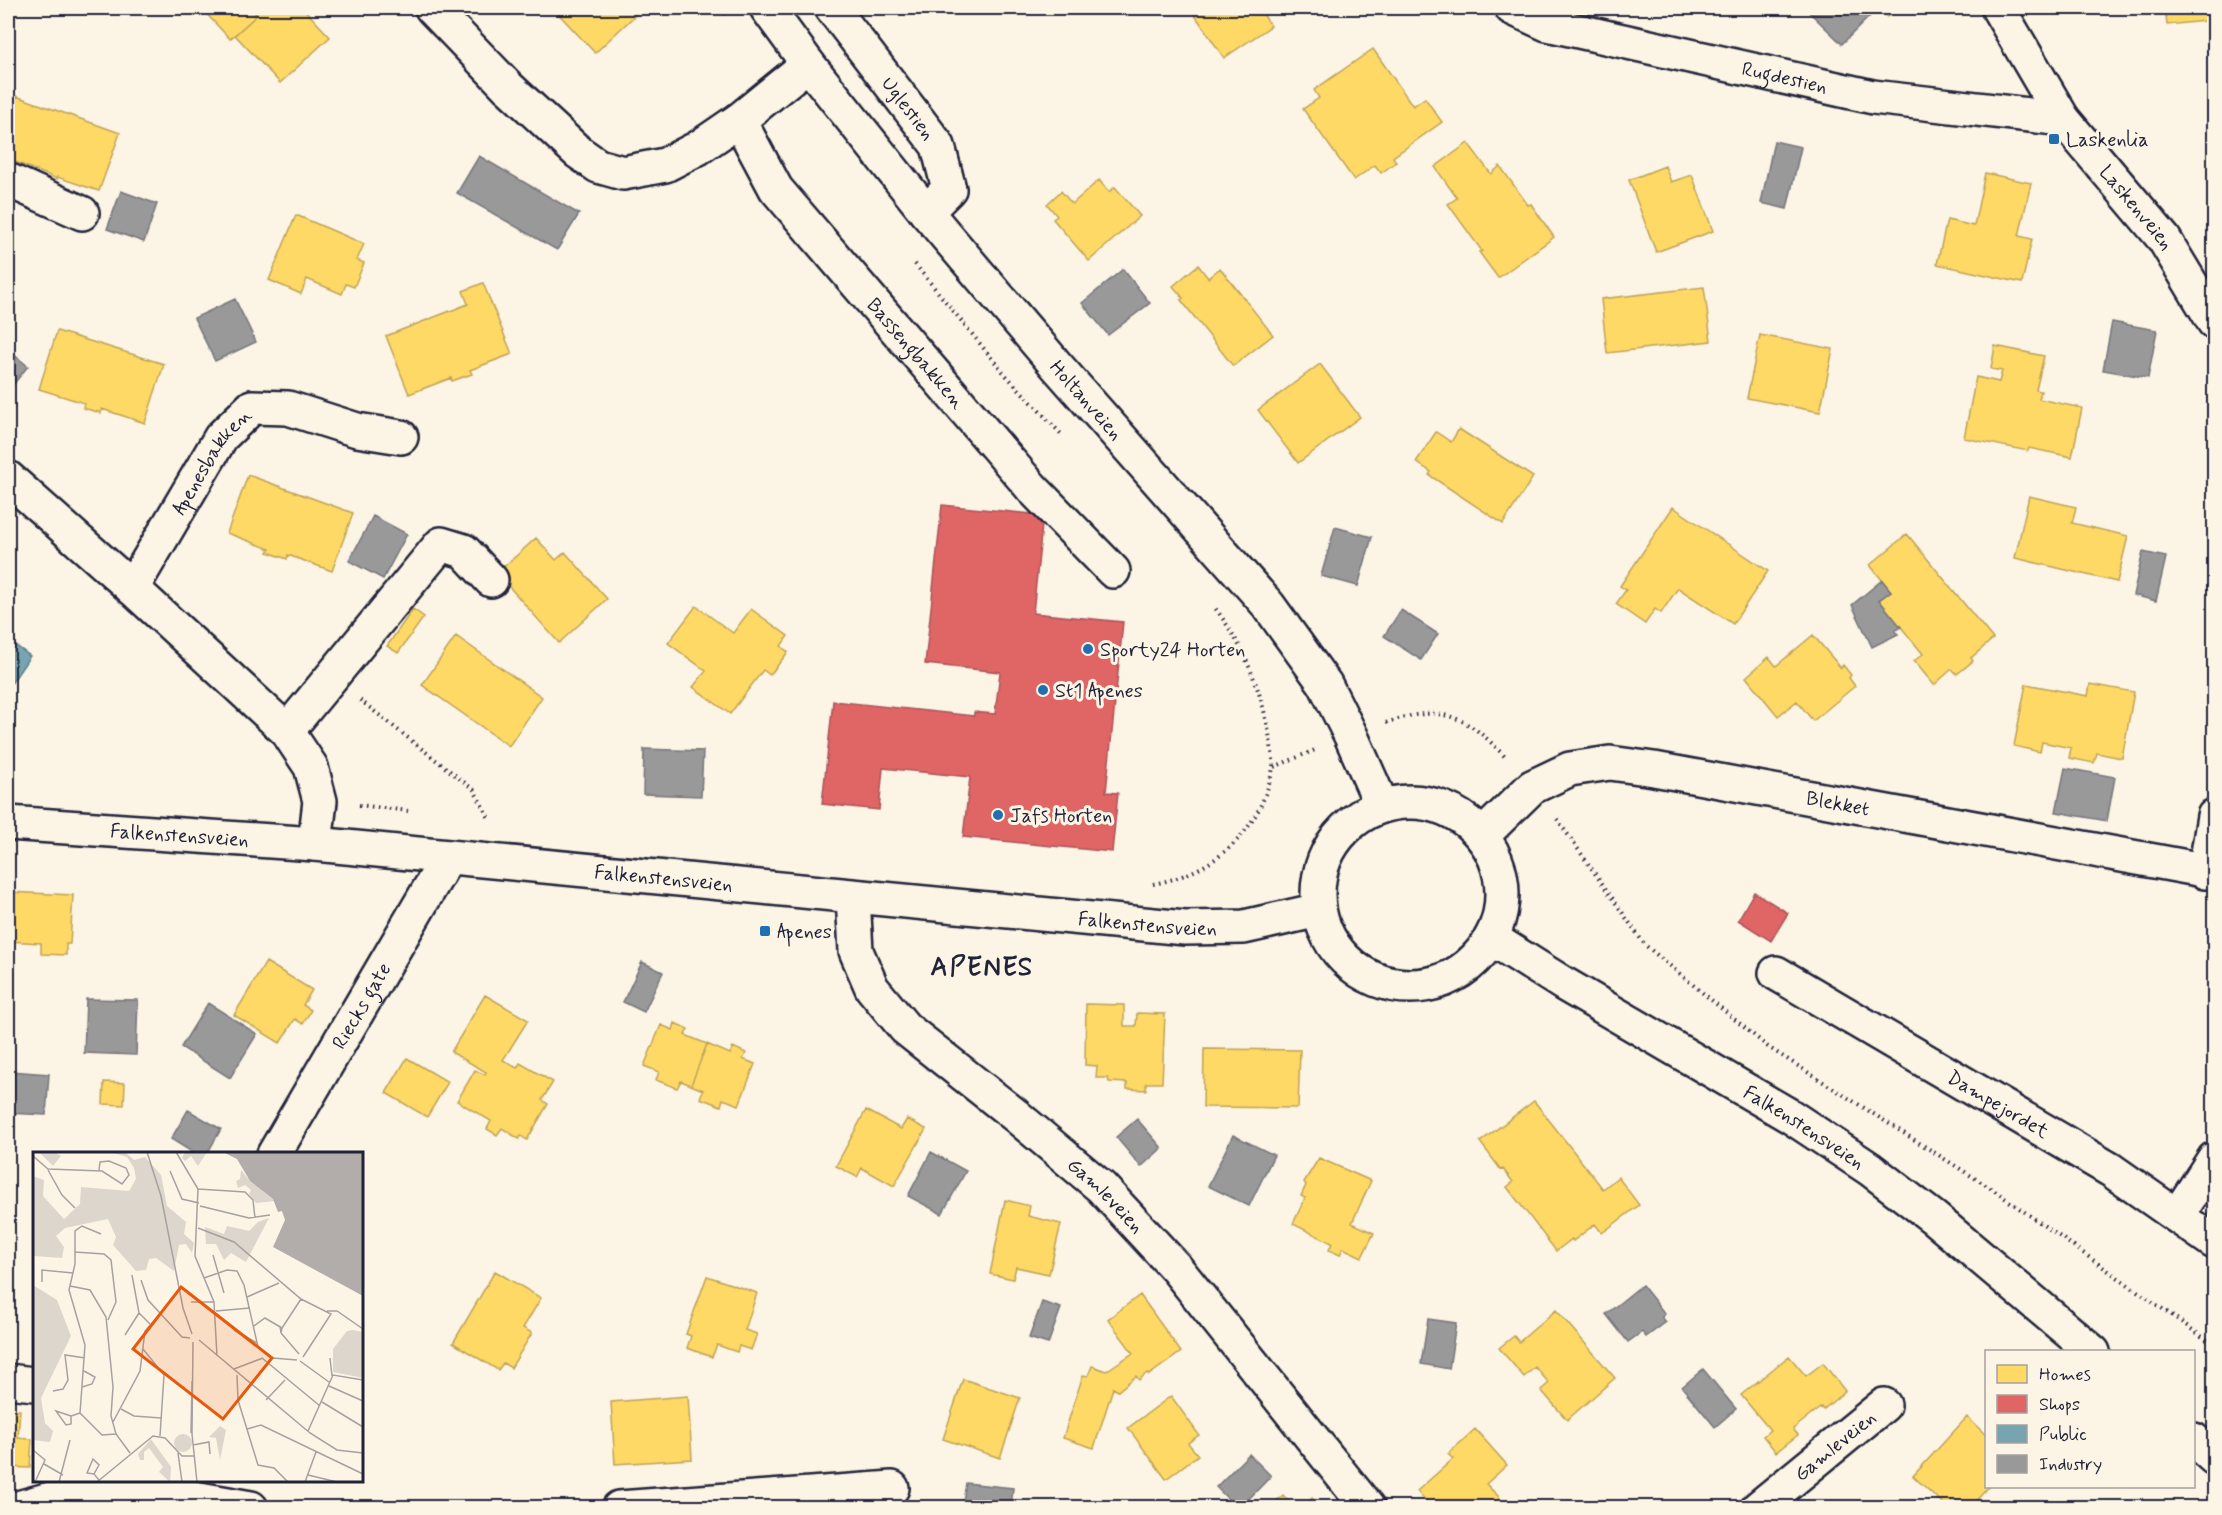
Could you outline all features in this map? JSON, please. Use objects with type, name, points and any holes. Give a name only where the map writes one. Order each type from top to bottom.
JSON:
[{"type":"main road","points":[[432,8],[508,87],[578,152],[598,166],[623,173],[665,165],[698,148],[738,120],[808,64]]},
{"type":"main road","name":"Holtanveien","points":[[767,8],[808,64],[926,212],[1056,365],[1269,606],[1324,684],[1351,736],[1382,806]]},
{"type":"main road","name":"Uglestien","points":[[832,8],[938,146],[949,189],[926,212]]},
{"type":"main road","name":"Rugdestien","points":[[1512,8],[1547,24],[1872,97],[2063,118]]},
{"type":"main road","name":"Laskenveien","points":[[1998,8],[2063,118],[2164,239],[2214,322]]},
{"type":"main road","name":"Bassengbakken","points":[[738,120],[776,189],[1032,488],[1113,571]]},
{"type":"main road","points":[[8,180],[82,213]]},
{"type":"main road","name":"Apenesbakken","points":[[132,588],[221,437],[252,407],[288,408],[357,430],[401,437]]},
{"type":"main road","points":[[8,478],[132,588],[287,731],[311,767],[320,801],[315,844]]},
{"type":"main road","points":[[287,731],[441,544],[464,551],[491,580]]},
{"type":"main road","name":"Blekket","points":[[1482,836],[1532,787],[1570,769],[1610,763],[1666,771],[2210,872]]},
{"type":"main road","points":[[1419,802],[1454,812],[1482,836],[1496,860],[1502,885],[1500,913],[1491,938],[1473,961],[1450,977],[1423,986],[1395,985],[1368,976],[1345,960],[1328,937],[1319,910],[1318,884],[1325,858],[1339,836],[1358,818],[1382,806],[1419,802]]},
{"type":"main road","points":[[2210,872],[2214,816]]},
{"type":"main road","name":"Falkenstensveien","points":[[8,824],[315,844],[1185,928],[1244,927],[1319,910]]},
{"type":"main road","name":"Riecks gate","points":[[275,1152],[448,857]]},
{"type":"main road","name":"Gamleveien","points":[[853,897],[856,951],[872,988],[905,1028],[1101,1187],[1176,1268],[1368,1508]]},
{"type":"main road","name":"Falkenstensveien","points":[[1491,938],[1564,984],[1790,1116],[1870,1169],[1934,1218],[2091,1350]]},
{"type":"main road","name":"Dampejordet","points":[[1776,973],[2111,1170],[2214,1242]]},
{"type":"main road","points":[[2177,1216],[2214,1159]]},
{"type":"main road","points":[[8,1381],[33,1384]]},
{"type":"main road","name":"Gamleveien","points":[[1758,1508],[1884,1405]]},
{"type":"main road","points":[[2195,1442],[2214,1458]]},
{"type":"main road","points":[[18,1508],[108,1482],[251,1508]]},
{"type":"main road","points":[[619,1508],[892,1488]]},
{"type":"path","points":[[722,8],[732,22]]},
{"type":"path","points":[[915,263],[1003,372],[1066,440]]},
{"type":"path","points":[[1147,885],[1178,879],[1209,864],[1233,846],[1257,817],[1274,767],[1267,716],[1254,677],[1226,622],[1212,604]]},
{"type":"path","points":[[332,677],[474,790],[490,820],[479,819]]},
{"type":"path","points":[[1274,767],[1409,715],[1436,713],[1467,723],[1491,742],[1532,787],[1569,834],[1645,945],[1759,1039],[1992,1189],[2214,1345]]},
{"type":"path","points":[[320,801],[411,811]]},
{"type":"building: Homes","points":[[201,8],[257,8],[253,11],[257,15],[230,39]]},
{"type":"building: Homes","points":[[257,8],[303,8],[330,37],[280,83],[235,35],[257,15],[253,11]]},
{"type":"building: Homes","points":[[553,8],[643,8],[595,53]]},
{"type":"building: Homes","points":[[1190,8],[1259,8],[1271,26],[1224,58]]},
{"type":"building: Homes","points":[[1878,8],[1896,8],[1887,17]]},
{"type":"building: Homes","points":[[2165,8],[2214,8],[2214,20],[2167,25]]},
{"type":"building: Homes","points":[[1373,49],[1413,106],[1425,98],[1442,122],[1393,157],[1396,162],[1381,173],[1375,165],[1354,180],[1303,109],[1319,98],[1314,90]]},
{"type":"building: Homes","points":[[16,96],[120,133],[99,191],[57,177],[57,179],[8,159],[8,120]]},
{"type":"building: Homes","points":[[1468,143],[1491,174],[1500,166],[1554,237],[1498,278],[1479,252],[1482,251],[1448,204],[1457,198],[1435,167]]},
{"type":"building: Homes","points":[[1665,166],[1671,182],[1692,175],[1713,231],[1656,252],[1629,180]]},
{"type":"building: Homes","points":[[1985,173],[2031,183],[2019,236],[2032,239],[2022,283],[1937,264],[1947,220],[1974,226]]},
{"type":"building: Homes","points":[[1099,180],[1109,192],[1115,187],[1140,216],[1089,261],[1053,219],[1057,216],[1047,204],[1061,191],[1072,204]]},
{"type":"building: Homes","points":[[296,215],[364,244],[357,260],[364,263],[354,287],[346,284],[342,294],[307,279],[301,294],[269,280]]},
{"type":"building: Homes","points":[[1198,265],[1208,278],[1220,268],[1273,335],[1233,366],[1181,300],[1183,298],[1173,286]]},
{"type":"building: Homes","points":[[483,283],[512,354],[470,370],[472,374],[452,381],[451,378],[409,394],[386,336],[468,304],[463,291]]},
{"type":"building: Homes","points":[[1704,287],[1711,341],[1607,353],[1601,299]]},
{"type":"building: Homes","points":[[57,331],[164,364],[145,423],[102,409],[101,413],[83,408],[84,403],[39,389]]},
{"type":"building: Homes","points":[[1760,335],[1833,349],[1820,412],[1747,398]]},
{"type":"building: Homes","points":[[1995,346],[2044,356],[2036,390],[2041,391],[2039,399],[2082,408],[2072,457],[1964,438],[1976,377],[1999,382],[2002,371],[1991,369]]},
{"type":"building: Homes","points":[[1320,364],[1360,417],[1298,463],[1258,410]]},
{"type":"building: Homes","points":[[1459,429],[1533,477],[1503,524],[1429,475],[1431,472],[1416,462],[1436,432],[1451,442]]},
{"type":"building: Homes","points":[[248,475],[353,513],[332,571],[288,555],[287,559],[268,552],[270,549],[227,533]]},
{"type":"building: Homes","points":[[2029,496],[2076,507],[2072,523],[2128,536],[2117,582],[2015,558]]},
{"type":"building: Homes","points":[[1673,507],[1768,571],[1733,624],[1678,588],[1661,613],[1655,609],[1645,624],[1616,604],[1626,590],[1620,586]]},
{"type":"building: Homes","points":[[1907,534],[1993,639],[1971,658],[1973,661],[1957,674],[1952,669],[1934,685],[1914,661],[1923,654],[1879,600],[1891,591],[1870,565]]},
{"type":"building: Homes","points":[[536,538],[556,560],[565,552],[607,599],[559,643],[497,573]]},
{"type":"building: Homes","points":[[696,606],[733,633],[751,609],[788,636],[781,646],[788,652],[770,675],[763,670],[730,714],[693,687],[706,671],[668,643]]},
{"type":"building: Homes","points":[[413,609],[424,617],[398,653],[387,646]]},
{"type":"building: Homes","points":[[1813,635],[1841,668],[1843,665],[1851,675],[1849,678],[1855,686],[1813,721],[1797,701],[1778,716],[1746,677],[1769,657],[1776,666]]},
{"type":"building: Homes","points":[[456,636],[542,697],[509,746],[422,685]]},
{"type":"building: Homes","points":[[2026,684],[2088,696],[2090,684],[2134,692],[2122,758],[2097,753],[2094,763],[2069,758],[2071,748],[2042,742],[2040,752],[2014,746]]},
{"type":"building: Homes","points":[[8,892],[73,895],[70,944],[66,944],[66,955],[41,954],[41,943],[8,941]]},
{"type":"building: Homes","points":[[266,962],[312,990],[303,1005],[311,1010],[303,1024],[295,1019],[280,1043],[234,1015]]},
{"type":"building: Homes","points":[[485,995],[528,1020],[503,1060],[517,1068],[520,1063],[553,1082],[542,1100],[548,1104],[527,1140],[521,1136],[519,1139],[502,1128],[497,1135],[487,1129],[491,1121],[457,1101],[475,1070],[485,1075],[486,1072],[451,1052]]},
{"type":"building: Homes","points":[[1086,1004],[1124,1005],[1124,1026],[1136,1026],[1137,1013],[1165,1014],[1162,1083],[1146,1083],[1146,1090],[1127,1089],[1127,1083],[1109,1082],[1108,1078],[1096,1078],[1097,1066],[1085,1065]]},
{"type":"building: Homes","points":[[675,1023],[688,1029],[685,1035],[707,1044],[691,1085],[681,1081],[677,1088],[656,1080],[659,1072],[644,1066],[661,1025],[673,1030]]},
{"type":"building: Homes","points":[[707,1044],[730,1054],[733,1047],[746,1053],[743,1059],[755,1064],[739,1105],[723,1099],[721,1106],[700,1098],[703,1090],[691,1085]]},
{"type":"building: Homes","points":[[1204,1049],[1300,1050],[1298,1108],[1203,1107]]},
{"type":"building: Homes","points":[[407,1058],[448,1082],[427,1117],[386,1093]]},
{"type":"building: Homes","points":[[104,1082],[125,1083],[124,1105],[103,1104]]},
{"type":"building: Homes","points":[[1534,1101],[1603,1189],[1618,1177],[1639,1205],[1602,1233],[1595,1224],[1556,1251],[1507,1187],[1513,1182],[1480,1142]]},
{"type":"building: Homes","points":[[866,1110],[901,1129],[907,1119],[926,1129],[894,1186],[862,1168],[857,1177],[836,1166]]},
{"type":"building: Homes","points":[[1319,1158],[1371,1181],[1352,1223],[1374,1233],[1362,1257],[1343,1248],[1340,1255],[1329,1250],[1332,1243],[1293,1224],[1305,1198],[1301,1196],[1306,1185],[1304,1182]]},
{"type":"building: Homes","points":[[1005,1200],[1030,1206],[1028,1216],[1061,1224],[1049,1274],[1016,1267],[1013,1279],[990,1274]]},
{"type":"building: Homes","points":[[495,1271],[541,1298],[523,1328],[532,1333],[511,1368],[503,1363],[498,1370],[453,1343]]},
{"type":"building: Homes","points":[[707,1276],[757,1293],[745,1330],[757,1334],[751,1350],[739,1346],[737,1352],[717,1345],[712,1357],[687,1348],[691,1336],[686,1334]]},
{"type":"building: Homes","points":[[1140,1295],[1181,1352],[1149,1375],[1147,1373],[1139,1380],[1136,1376],[1118,1391],[1113,1388],[1094,1448],[1063,1438],[1083,1375],[1088,1376],[1092,1366],[1106,1371],[1133,1353],[1108,1319]]},
{"type":"building: Homes","points":[[1556,1310],[1615,1378],[1567,1420],[1541,1390],[1549,1383],[1535,1367],[1524,1377],[1499,1348],[1514,1336],[1519,1342]]},
{"type":"building: Homes","points":[[1789,1356],[1806,1376],[1823,1363],[1845,1391],[1823,1410],[1821,1407],[1793,1429],[1798,1435],[1776,1452],[1763,1436],[1770,1430],[1741,1395]]},
{"type":"building: Homes","points":[[963,1379],[1020,1398],[1000,1458],[943,1439]]},
{"type":"building: Homes","points":[[688,1396],[692,1459],[615,1464],[611,1402]]},
{"type":"building: Homes","points":[[1171,1396],[1199,1435],[1188,1443],[1198,1455],[1166,1479],[1128,1428]]},
{"type":"building: Homes","points":[[8,1410],[20,1410],[18,1438],[32,1439],[30,1468],[8,1467]]},
{"type":"building: Homes","points":[[1967,1417],[1985,1434],[1985,1488],[1987,1488],[1970,1508],[1948,1508],[1913,1476]]},
{"type":"building: Homes","points":[[1475,1429],[1507,1465],[1486,1484],[1500,1498],[1489,1508],[1433,1508],[1417,1491],[1453,1459],[1448,1454]]},
{"type":"building: Homes","points":[[1283,1495],[1294,1508],[1269,1508]]},
{"type":"building: Homes","points":[[1312,1498],[1321,1508],[1302,1508]]},
{"type":"building: Shops","points":[[942,505],[1043,515],[1033,613],[1123,622],[1106,792],[1118,793],[1112,852],[963,837],[970,777],[883,768],[879,810],[822,804],[833,701],[974,716],[974,712],[995,714],[1000,672],[925,664]]},
{"type":"building: Shops","points":[[1754,892],[1788,913],[1771,941],[1738,920]]},
{"type":"building: Public","points":[[8,640],[30,656],[8,688]]},
{"type":"building: Industry","points":[[1813,8],[1878,8],[1842,44],[1809,12]]},
{"type":"building: Industry","points":[[1774,141],[1801,147],[1787,209],[1761,203]]},
{"type":"building: Industry","points":[[479,156],[579,214],[557,250],[457,193]]},
{"type":"building: Industry","points":[[121,191],[157,204],[144,242],[107,229]]},
{"type":"building: Industry","points":[[1123,269],[1150,303],[1108,335],[1082,303]]},
{"type":"building: Industry","points":[[235,299],[256,342],[215,361],[194,318]]},
{"type":"building: Industry","points":[[2112,322],[2157,330],[2148,378],[2103,370]]},
{"type":"building: Industry","points":[[8,350],[28,366],[8,391]]},
{"type":"building: Industry","points":[[373,516],[407,534],[383,579],[349,561]]},
{"type":"building: Industry","points":[[1335,527],[1372,537],[1358,586],[1321,576]]},
{"type":"building: Industry","points":[[2143,552],[2166,557],[2156,601],[2133,595]]},
{"type":"building: Industry","points":[[1882,580],[1891,591],[1879,600],[1901,627],[1895,631],[1898,634],[1872,647],[1852,605]]},
{"type":"building: Industry","points":[[1401,610],[1438,634],[1421,660],[1384,636]]},
{"type":"building: Industry","points":[[644,749],[703,751],[701,796],[643,794]]},
{"type":"building: Industry","points":[[2065,768],[2115,777],[2107,821],[2056,812]]},
{"type":"building: Industry","points":[[642,962],[663,972],[644,1012],[623,1002]]},
{"type":"building: Industry","points":[[86,999],[138,1000],[136,1055],[84,1053]]},
{"type":"building: Industry","points":[[208,1003],[257,1034],[230,1078],[181,1047]]},
{"type":"building: Industry","points":[[10,1071],[49,1074],[46,1115],[8,1113]]},
{"type":"building: Industry","points":[[188,1110],[221,1129],[208,1152],[192,1152],[171,1139]]},
{"type":"building: Industry","points":[[1137,1119],[1162,1148],[1141,1167],[1116,1137]]},
{"type":"building: Industry","points":[[1233,1135],[1274,1155],[1249,1206],[1208,1186]]},
{"type":"building: Industry","points":[[931,1152],[966,1171],[942,1214],[908,1196]]},
{"type":"building: Industry","points":[[1642,1285],[1665,1314],[1662,1317],[1666,1322],[1646,1337],[1642,1332],[1628,1342],[1606,1314]]},
{"type":"building: Industry","points":[[1042,1302],[1061,1308],[1048,1344],[1029,1338]]},
{"type":"building: Industry","points":[[1428,1319],[1456,1323],[1449,1369],[1421,1364]]},
{"type":"building: Industry","points":[[1703,1369],[1736,1409],[1715,1427],[1682,1387]]},
{"type":"building: Industry","points":[[1249,1454],[1271,1476],[1240,1508],[1237,1508],[1216,1487]]},
{"type":"building: Industry","points":[[966,1483],[1013,1488],[1011,1508],[962,1508]]},
{"type":"place","name":"Laskenlia","points":[[2054,139]]},
{"type":"place","name":"Sporty24 Horten","points":[[1088,649]]},
{"type":"place","name":"St1 Apenes","points":[[1043,690]]},
{"type":"place","name":"Jafs Horten","points":[[998,815]]},
{"type":"place","name":"Apenes","points":[[765,931]]},
{"type":"district","name":"APENES","points":[[982,966]]}]
